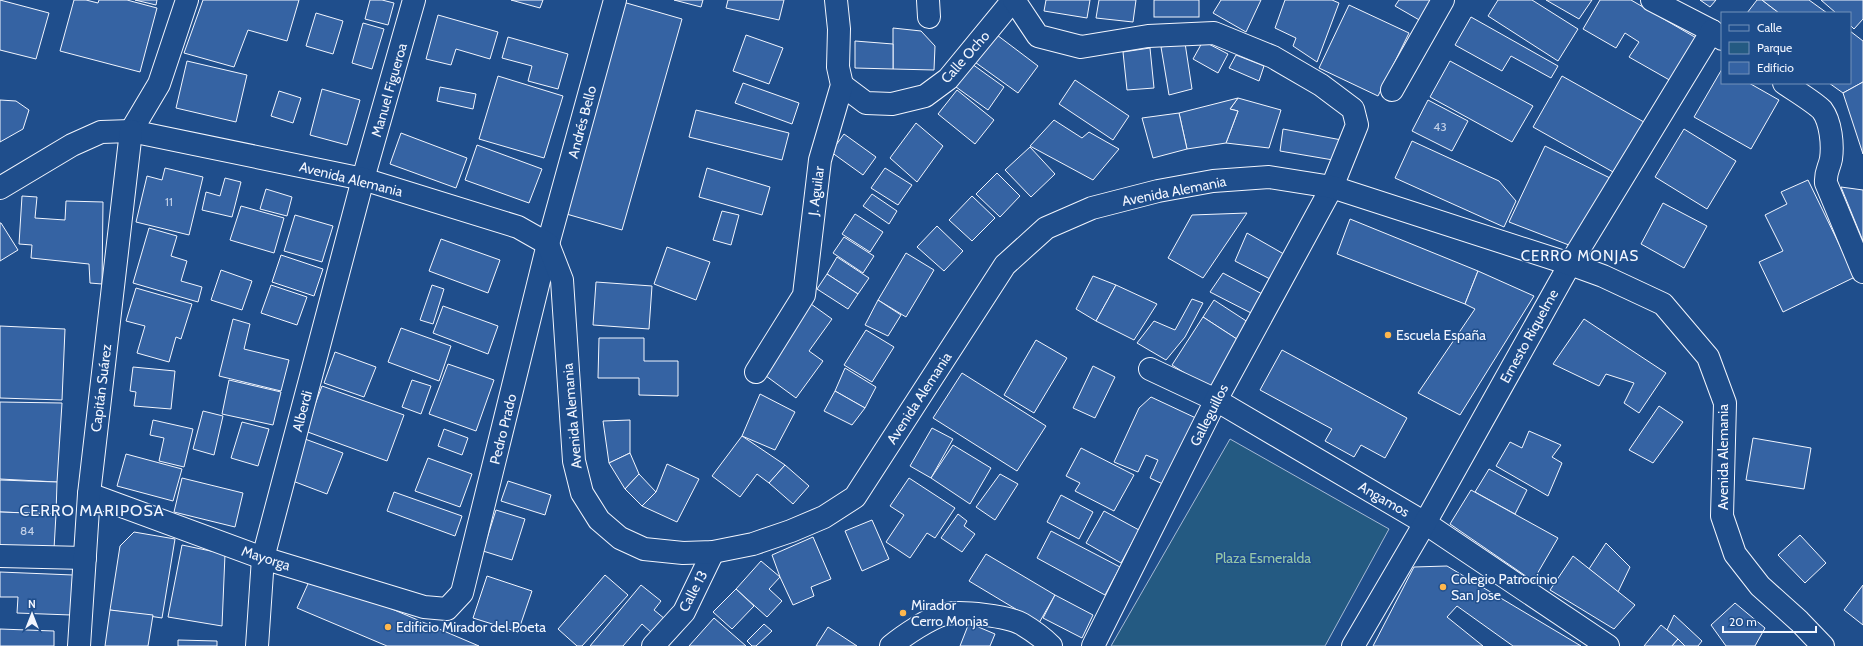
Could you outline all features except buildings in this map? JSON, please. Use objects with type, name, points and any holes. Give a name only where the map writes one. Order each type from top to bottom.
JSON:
[{"type":"street","points":[[131,131],[159,84],[186,0]]},
{"type":"street","name":"Manuel Figueroa","points":[[363,179],[414,0]]},
{"type":"street","name":"Andrés Bello","points":[[548,244],[615,0]]},
{"type":"street","name":"J. Aguilar","points":[[756,372],[804,295],[820,160],[842,85],[838,67],[839,29],[836,0]]},
{"type":"street","name":"Calle Ocho","points":[[842,85],[866,103],[892,104],[925,96],[948,79],[1014,0]]},
{"type":"street","name":"Galleguillos","points":[[1014,0],[1038,36],[1081,47],[1148,36],[1214,33],[1273,57],[1314,81],[1353,109],[1357,125],[1332,187],[1216,400],[1093,646]]},
{"type":"street","points":[[1392,90],[1443,0]]},
{"type":"street","points":[[1652,0],[1717,35]]},
{"type":"street","name":"Ernesto Riquelme","points":[[1353,646],[1425,523],[1570,264],[1717,35]]},
{"type":"street","points":[[1785,84],[1822,111],[1829,125],[1831,159],[1825,173],[1826,183],[1863,272]]},
{"type":"street","name":"Avenida Alemania","points":[[0,188],[72,145],[101,132],[131,131],[363,179],[518,227],[548,244],[562,280],[574,461],[582,493],[599,520],[620,538],[644,549],[683,553],[713,552],[753,544],[791,532],[824,517],[855,497],[1005,264],[1046,228],[1092,208],[1158,191],[1213,181],[1269,177],[1332,187],[1570,264],[1603,276],[1663,304],[1708,357],[1725,403],[1722,516],[1735,554],[1760,586],[1799,621],[1823,646]]},
{"type":"street","name":"Capitán Suárez","points":[[79,646],[89,494],[131,131]]},
{"type":"street","name":"Alberdi","points":[[257,646],[263,558],[363,179]]},
{"type":"street","name":"Pedro Prado","points":[[447,609],[462,593],[548,244]]},
{"type":"street","name":"Angamos","points":[[1150,369],[1216,400],[1425,523],[1608,646]]},
{"type":"street","name":"Mayorga","points":[[89,494],[263,558],[424,607],[447,609]]},
{"type":"street","name":"Calle 13","points":[[653,646],[684,612],[713,552]]},
{"type":"street","points":[[0,556],[85,558]]},
{"type":"street","points":[[891,646],[907,633],[945,614],[984,614],[1020,623],[1044,639],[1051,646]]},
{"type":"green space","name":"Plaza Esmeralda","points":[[1230,439],[1389,529],[1325,646],[1111,646]]},
{"type":"place","name":"Escuela España","points":[[1388,335]]},
{"type":"place","name":"Colegio Patrocinio San Jose","points":[[1443,587]]},
{"type":"place","name":"Mirador Cerro Monjas","points":[[903,613]]},
{"type":"place","name":"Edificio Mirador del Poeta","points":[[388,627]]},
{"type":"district","name":"CERRO MONJAS","points":[[1580,256]]},
{"type":"district","name":"CERRO MARIPOSA","points":[[92,510]]}]
